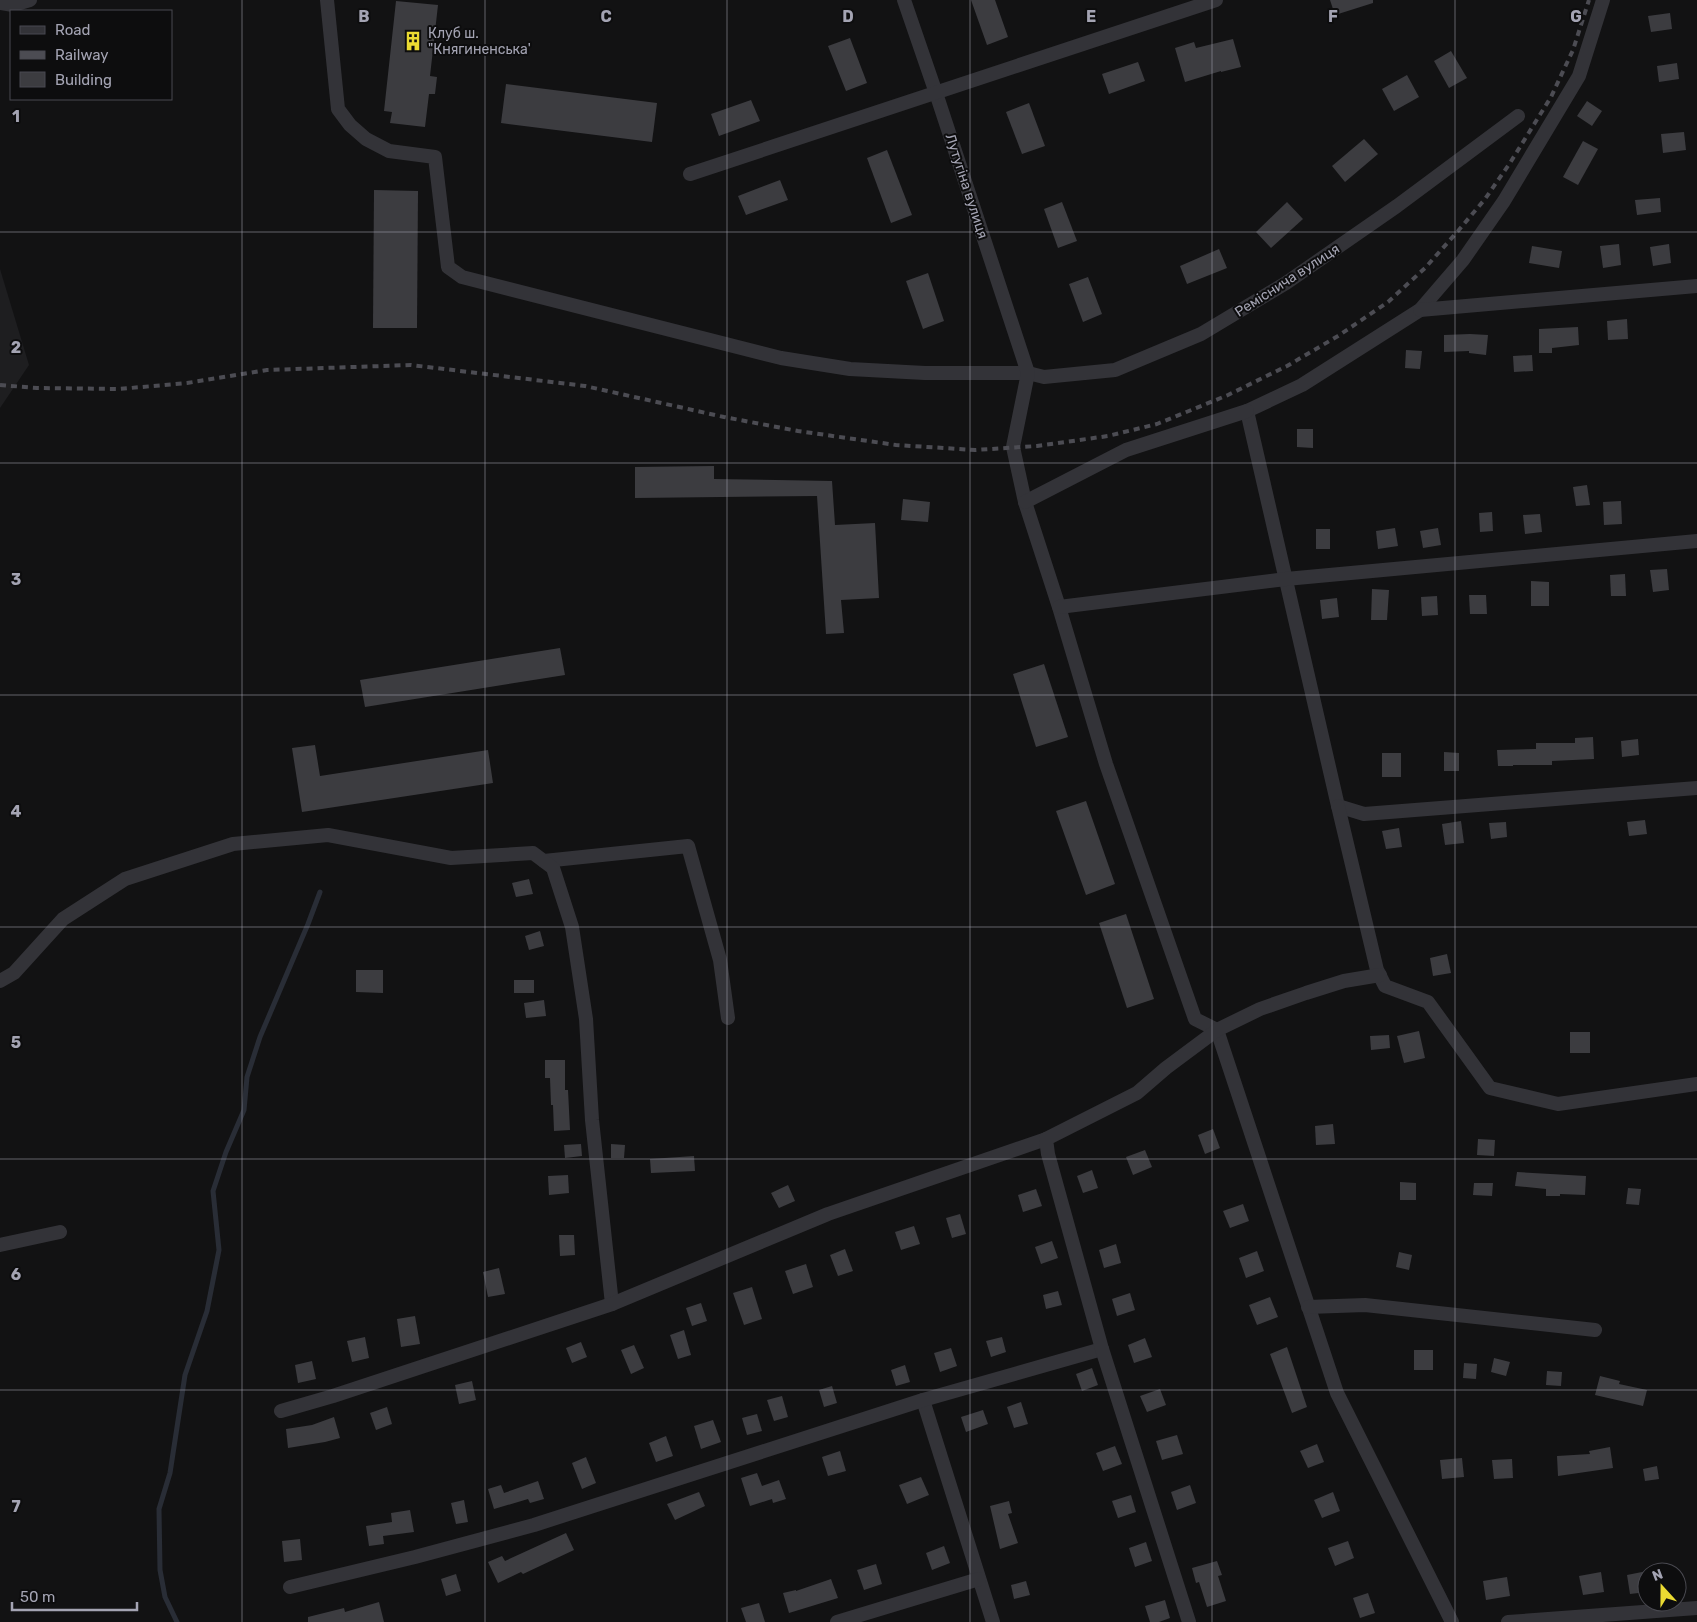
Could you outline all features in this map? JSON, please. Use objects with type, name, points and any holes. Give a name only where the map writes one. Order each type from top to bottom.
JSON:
[{"type":"street","points":[[0,3],[14,5],[30,0]]},
{"type":"street","name":"Реміснича вулиця","points":[[327,0],[338,108],[350,125],[366,139],[389,151],[434,157],[448,267],[462,278],[781,358],[850,369],[925,373],[1028,373],[1044,377],[1114,370],[1201,334],[1294,278],[1397,206],[1518,116]]},
{"type":"street","name":"Лутугіна вулиця","points":[[904,0],[1028,373]]},
{"type":"street","points":[[690,174],[1216,0]]},
{"type":"street","points":[[1025,502],[1126,450],[1247,411],[1302,385],[1420,310],[1463,260],[1499,208],[1556,114],[1578,76],[1603,0]]},
{"type":"street","points":[[1420,310],[1697,286]]},
{"type":"street","points":[[1028,373],[1012,447],[1025,502],[1106,764],[1195,1019],[1216,1030],[1337,1394],[1452,1622]]},
{"type":"street","points":[[1247,411],[1377,970],[1386,986],[1428,1002],[1490,1088],[1558,1104],[1697,1084]]},
{"type":"street","points":[[1059,607],[1286,579],[1697,541]]},
{"type":"street","points":[[1338,806],[1364,814],[1697,788]]},
{"type":"street","points":[[0,981],[14,973],[63,920],[125,879],[233,844],[328,835],[451,858],[533,853],[553,868],[572,927],[586,1019],[592,1120],[612,1304]]},
{"type":"street","points":[[544,861],[688,846],[720,960],[728,1018]]},
{"type":"street","points":[[281,1411],[334,1396],[612,1304],[828,1214],[1046,1139],[1137,1093],[1216,1030],[1260,1009],[1344,980],[1380,975]]},
{"type":"street","points":[[1046,1139],[1048,1154],[1102,1349],[1189,1622]]},
{"type":"street","points":[[0,1245],[60,1232]]},
{"type":"street","points":[[1308,1307],[1365,1305],[1595,1330]]},
{"type":"street","points":[[290,1587],[416,1557],[534,1525],[922,1400],[1102,1349]]},
{"type":"street","points":[[922,1400],[993,1622]]},
{"type":"street","points":[[837,1622],[979,1579]]},
{"type":"street","points":[[1508,1622],[1697,1608]]},
{"type":"shaded area","points":[[0,269],[29,365],[0,408]]},
{"type":"building","points":[[971,0],[995,0],[1008,37],[987,45]]},
{"type":"building","points":[[1330,0],[1373,0],[1373,3],[1335,15]]},
{"type":"building","name":"Клуб ш. \"Княгиненська'","points":[[396,1],[438,5],[430,76],[437,77],[435,94],[429,94],[425,127],[390,123],[392,112],[384,111]]},
{"type":"building","points":[[1670,13],[1672,29],[1651,32],[1648,16]]},
{"type":"building","points":[[850,38],[867,83],[846,91],[828,46]]},
{"type":"building","points":[[1233,39],[1241,67],[1185,82],[1175,48],[1194,42],[1196,48]]},
{"type":"building","points":[[1451,51],[1467,78],[1449,88],[1434,61]]},
{"type":"building","points":[[1138,62],[1145,81],[1109,94],[1102,74]]},
{"type":"building","points":[[1677,63],[1679,79],[1659,82],[1657,66]]},
{"type":"building","points":[[1407,75],[1419,97],[1394,111],[1382,89]]},
{"type":"building","points":[[506,84],[657,103],[652,142],[501,123]]},
{"type":"building","points":[[751,100],[760,121],[719,136],[711,114]]},
{"type":"building","points":[[1587,101],[1602,111],[1592,126],[1577,116]]},
{"type":"building","points":[[1029,103],[1045,146],[1022,154],[1006,112]]},
{"type":"building","points":[[1684,132],[1686,150],[1663,153],[1661,134]]},
{"type":"building","points":[[1364,139],[1378,154],[1345,182],[1332,166]]},
{"type":"building","points":[[1583,141],[1598,149],[1578,185],[1563,177]]},
{"type":"building","points":[[887,150],[912,215],[891,223],[867,158]]},
{"type":"building","points":[[780,180],[788,200],[746,215],[738,196]]},
{"type":"building","points":[[374,190],[418,191],[417,328],[373,328]]},
{"type":"building","points":[[1660,198],[1661,212],[1637,215],[1635,200]]},
{"type":"building","points":[[1062,202],[1077,241],[1058,248],[1044,209]]},
{"type":"building","points":[[1287,202],[1303,219],[1271,248],[1256,232]]},
{"type":"building","points":[[1619,244],[1621,265],[1603,268],[1600,246]]},
{"type":"building","points":[[1669,244],[1671,263],[1653,266],[1650,247]]},
{"type":"building","points":[[1532,246],[1562,251],[1559,268],[1529,263]]},
{"type":"building","points":[[1219,249],[1227,268],[1187,284],[1180,266]]},
{"type":"building","points":[[928,273],[944,321],[923,329],[906,281]]},
{"type":"building","points":[[1088,277],[1102,314],[1083,322],[1069,284]]},
{"type":"building","points":[[1627,319],[1628,339],[1608,340],[1607,321]]},
{"type":"building","points":[[1578,327],[1579,345],[1552,348],[1552,353],[1539,353],[1539,329]]},
{"type":"building","points":[[1444,335],[1488,335],[1486,355],[1469,353],[1469,351],[1444,352]]},
{"type":"building","points":[[1406,350],[1422,351],[1420,369],[1405,368]]},
{"type":"building","points":[[1532,355],[1533,371],[1514,372],[1513,356]]},
{"type":"building","points":[[1297,429],[1313,429],[1313,448],[1297,447]]},
{"type":"building","points":[[714,466],[714,479],[832,481],[835,525],[875,523],[879,598],[841,600],[844,633],[826,634],[817,496],[635,498],[635,467]]},
{"type":"building","points":[[1587,485],[1590,505],[1576,506],[1573,487]]},
{"type":"building","points":[[903,499],[930,502],[928,522],[901,520]]},
{"type":"building","points":[[1621,501],[1622,524],[1604,525],[1603,502]]},
{"type":"building","points":[[1492,512],[1493,531],[1480,532],[1479,513]]},
{"type":"building","points":[[1540,514],[1542,532],[1525,534],[1523,515]]},
{"type":"building","points":[[1395,528],[1398,546],[1378,549],[1376,531]]},
{"type":"building","points":[[1438,528],[1441,545],[1423,548],[1420,531]]},
{"type":"building","points":[[1316,529],[1330,529],[1330,549],[1316,549]]},
{"type":"building","points":[[1667,569],[1669,590],[1653,592],[1650,570]]},
{"type":"building","points":[[1625,574],[1626,596],[1611,596],[1610,575]]},
{"type":"building","points":[[1531,581],[1549,582],[1549,606],[1531,606]]},
{"type":"building","points":[[1372,589],[1389,590],[1387,620],[1371,620]]},
{"type":"building","points":[[1469,595],[1486,595],[1487,614],[1470,614]]},
{"type":"building","points":[[1437,596],[1438,615],[1422,616],[1421,597]]},
{"type":"building","points":[[1337,598],[1339,617],[1322,619],[1320,600]]},
{"type":"building","points":[[560,648],[565,675],[365,707],[360,680]]},
{"type":"building","points":[[1044,664],[1068,737],[1036,747],[1013,674]]},
{"type":"building","points":[[1593,737],[1594,759],[1552,761],[1552,765],[1498,766],[1497,750],[1536,749],[1536,743],[1575,743],[1575,738]]},
{"type":"building","points":[[1638,739],[1639,755],[1622,757],[1621,741]]},
{"type":"building","points":[[315,745],[320,776],[488,750],[493,783],[302,812],[292,748]]},
{"type":"building","points":[[1444,752],[1459,753],[1459,771],[1444,771]]},
{"type":"building","points":[[1382,753],[1401,753],[1401,777],[1382,777]]},
{"type":"building","points":[[1086,801],[1115,884],[1086,895],[1056,811]]},
{"type":"building","points":[[1645,820],[1647,834],[1629,836],[1627,822]]},
{"type":"building","points":[[1461,821],[1464,843],[1445,845],[1442,824]]},
{"type":"building","points":[[1506,822],[1507,837],[1491,839],[1489,823]]},
{"type":"building","points":[[1399,828],[1402,847],[1386,849],[1382,831]]},
{"type":"building","points":[[529,879],[533,894],[516,897],[512,883]]},
{"type":"building","points":[[1126,914],[1154,999],[1127,1008],[1099,923]]},
{"type":"building","points":[[540,931],[544,946],[529,950],[525,936]]},
{"type":"building","points":[[1447,954],[1451,973],[1433,976],[1430,958]]},
{"type":"building","points":[[356,970],[383,970],[383,993],[356,992]]},
{"type":"building","points":[[514,980],[534,980],[534,993],[514,993]]},
{"type":"building","points":[[544,1000],[546,1016],[526,1018],[524,1003]]},
{"type":"building","points":[[1419,1031],[1425,1058],[1404,1063],[1397,1036]]},
{"type":"building","points":[[1570,1032],[1590,1032],[1590,1053],[1570,1053]]},
{"type":"building","points":[[1389,1035],[1390,1048],[1371,1050],[1370,1036]]},
{"type":"building","points":[[545,1060],[565,1060],[565,1090],[568,1090],[570,1130],[554,1131],[550,1078],[545,1078]]},
{"type":"building","points":[[1333,1124],[1335,1144],[1316,1145],[1315,1126]]},
{"type":"building","points":[[1213,1129],[1220,1148],[1205,1154],[1198,1135]]},
{"type":"building","points":[[1478,1139],[1495,1140],[1494,1156],[1477,1155]]},
{"type":"building","points":[[581,1144],[582,1156],[565,1158],[564,1145]]},
{"type":"building","points":[[611,1144],[625,1145],[624,1158],[611,1158]]},
{"type":"building","points":[[1145,1150],[1152,1167],[1133,1175],[1126,1157]]},
{"type":"building","points":[[694,1156],[695,1171],[651,1173],[650,1159]]},
{"type":"building","points":[[1092,1170],[1098,1188],[1083,1193],[1077,1176]]},
{"type":"building","points":[[1517,1172],[1586,1176],[1585,1195],[1560,1194],[1560,1196],[1546,1196],[1546,1189],[1515,1186]]},
{"type":"building","points":[[568,1175],[569,1193],[549,1195],[548,1176]]},
{"type":"building","points":[[1400,1182],[1416,1183],[1416,1200],[1400,1200]]},
{"type":"building","points":[[1474,1183],[1493,1183],[1492,1196],[1473,1195]]},
{"type":"building","points":[[788,1185],[795,1201],[779,1208],[771,1193]]},
{"type":"building","points":[[1628,1188],[1641,1189],[1639,1205],[1626,1204]]},
{"type":"building","points":[[1036,1189],[1042,1206],[1023,1212],[1018,1195]]},
{"type":"building","points":[[1243,1204],[1249,1221],[1230,1228],[1223,1211]]},
{"type":"building","points":[[960,1214],[966,1234],[952,1238],[946,1218]]},
{"type":"building","points":[[914,1226],[920,1244],[901,1250],[895,1232]]},
{"type":"building","points":[[559,1235],[574,1235],[575,1255],[560,1256]]},
{"type":"building","points":[[1052,1241],[1058,1258],[1041,1264],[1035,1247]]},
{"type":"building","points":[[1116,1244],[1121,1263],[1104,1268],[1099,1250]]},
{"type":"building","points":[[845,1249],[853,1271],[838,1276],[830,1255]]},
{"type":"building","points":[[1257,1251],[1264,1271],[1246,1278],[1239,1258]]},
{"type":"building","points":[[1399,1252],[1412,1255],[1409,1270],[1396,1267]]},
{"type":"building","points":[[806,1264],[813,1287],[793,1294],[785,1271]]},
{"type":"building","points":[[499,1268],[505,1294],[488,1297],[483,1272]]},
{"type":"building","points":[[752,1287],[762,1319],[744,1325],[733,1293]]},
{"type":"building","points":[[1058,1291],[1062,1305],[1046,1309],[1043,1295]]},
{"type":"building","points":[[1130,1293],[1135,1310],[1117,1316],[1112,1299]]},
{"type":"building","points":[[1270,1297],[1278,1317],[1257,1325],[1249,1305]]},
{"type":"building","points":[[701,1303],[707,1321],[692,1326],[686,1308]]},
{"type":"building","points":[[415,1316],[420,1344],[401,1347],[397,1319]]},
{"type":"building","points":[[684,1330],[691,1355],[678,1359],[670,1335]]},
{"type":"building","points":[[365,1337],[369,1358],[352,1362],[347,1341]]},
{"type":"building","points":[[1002,1337],[1006,1352],[991,1357],[986,1341]]},
{"type":"building","points":[[1145,1338],[1152,1357],[1134,1363],[1128,1345]]},
{"type":"building","points":[[581,1342],[587,1357],[572,1363],[566,1348]]},
{"type":"building","points":[[634,1345],[644,1368],[631,1374],[621,1350]]},
{"type":"building","points":[[1287,1347],[1307,1407],[1292,1413],[1270,1354]]},
{"type":"building","points":[[951,1348],[957,1366],[940,1372],[934,1353]]},
{"type":"building","points":[[1414,1350],[1433,1350],[1433,1370],[1414,1370]]},
{"type":"building","points":[[1494,1358],[1510,1362],[1506,1376],[1491,1372]]},
{"type":"building","points":[[312,1361],[316,1379],[298,1383],[295,1365]]},
{"type":"building","points":[[1464,1363],[1477,1364],[1476,1379],[1463,1378]]},
{"type":"building","points":[[905,1365],[910,1382],[896,1386],[891,1370]]},
{"type":"building","points":[[1092,1368],[1098,1385],[1082,1391],[1076,1374]]},
{"type":"building","points":[[1547,1371],[1562,1372],[1561,1386],[1546,1385]]},
{"type":"building","points":[[1600,1376],[1620,1381],[1619,1384],[1647,1390],[1643,1406],[1595,1395]]},
{"type":"building","points":[[472,1381],[476,1400],[459,1404],[455,1385]]},
{"type":"building","points":[[832,1386],[837,1403],[824,1407],[819,1390]]},
{"type":"building","points":[[1160,1389],[1166,1405],[1147,1412],[1140,1396]]},
{"type":"building","points":[[782,1396],[788,1417],[774,1421],[767,1400]]},
{"type":"building","points":[[1021,1402],[1028,1424],[1014,1428],[1007,1407]]},
{"type":"building","points":[[387,1407],[392,1424],[376,1430],[370,1413]]},
{"type":"building","points":[[983,1410],[988,1424],[966,1432],[961,1417]]},
{"type":"building","points":[[757,1414],[762,1431],[747,1435],[742,1418]]},
{"type":"building","points":[[334,1417],[340,1438],[288,1448],[286,1429],[312,1425]]},
{"type":"building","points":[[713,1420],[721,1442],[701,1449],[694,1426]]},
{"type":"building","points":[[1177,1435],[1183,1454],[1162,1460],[1156,1441]]},
{"type":"building","points":[[666,1436],[673,1456],[656,1462],[649,1443]]},
{"type":"building","points":[[1317,1444],[1324,1462],[1308,1468],[1300,1451]]},
{"type":"building","points":[[1115,1446],[1122,1464],[1103,1471],[1096,1453]]},
{"type":"building","points":[[1610,1447],[1613,1468],[1558,1476],[1557,1456],[1590,1454],[1589,1451]]},
{"type":"building","points":[[840,1451],[846,1471],[828,1476],[822,1457]]},
{"type":"building","points":[[586,1457],[596,1483],[582,1489],[572,1463]]},
{"type":"building","points":[[1462,1458],[1464,1477],[1442,1479],[1440,1460]]},
{"type":"building","points":[[1512,1459],[1513,1478],[1494,1479],[1492,1460]]},
{"type":"building","points":[[1657,1466],[1659,1479],[1645,1481],[1643,1469]]},
{"type":"building","points":[[757,1473],[762,1486],[779,1480],[786,1499],[773,1503],[772,1499],[750,1506],[741,1478]]},
{"type":"building","points":[[921,1477],[929,1495],[907,1504],[899,1485]]},
{"type":"building","points":[[538,1481],[544,1499],[530,1503],[528,1499],[494,1509],[488,1489],[501,1485],[504,1493]]},
{"type":"building","points":[[1190,1485],[1196,1503],[1177,1510],[1171,1492]]},
{"type":"building","points":[[699,1492],[705,1506],[675,1520],[667,1504]]},
{"type":"building","points":[[1333,1492],[1340,1511],[1322,1518],[1314,1500]]},
{"type":"building","points":[[1131,1495],[1136,1512],[1118,1518],[1112,1501]]},
{"type":"building","points":[[464,1500],[468,1522],[456,1524],[451,1503]]},
{"type":"building","points":[[1009,1501],[1012,1513],[1008,1514],[1018,1543],[1000,1549],[990,1506]]},
{"type":"building","points":[[410,1510],[414,1532],[383,1536],[384,1544],[369,1546],[366,1526],[392,1522],[391,1513]]},
{"type":"building","points":[[566,1533],[574,1550],[523,1574],[521,1572],[498,1583],[488,1562],[502,1556],[505,1561]]},
{"type":"building","points":[[300,1539],[302,1560],[284,1562],[282,1541]]},
{"type":"building","points":[[1348,1541],[1354,1558],[1335,1566],[1328,1548]]},
{"type":"building","points":[[1146,1542],[1152,1561],[1135,1567],[1129,1548]]},
{"type":"building","points":[[944,1546],[950,1563],[932,1570],[926,1553]]},
{"type":"building","points":[[1217,1561],[1222,1575],[1218,1576],[1226,1601],[1207,1607],[1199,1582],[1196,1583],[1192,1568]]},
{"type":"building","points":[[876,1564],[882,1584],[864,1590],[857,1570]]},
{"type":"building","points":[[1601,1572],[1604,1592],[1583,1595],[1579,1576]]},
{"type":"building","points":[[1637,1573],[1637,1593],[1630,1594],[1627,1575]]},
{"type":"building","points":[[456,1574],[461,1591],[446,1596],[441,1579]]},
{"type":"building","points":[[1507,1577],[1510,1596],[1486,1600],[1483,1581]]},
{"type":"building","points":[[831,1579],[838,1598],[789,1613],[783,1593],[796,1591]]},
{"type":"building","points":[[1026,1581],[1030,1595],[1014,1599],[1011,1585]]},
{"type":"building","points":[[1368,1593],[1375,1613],[1360,1618],[1353,1598]]},
{"type":"building","points":[[1165,1600],[1170,1618],[1159,1622],[1150,1622],[1145,1606]]},
{"type":"building","points":[[379,1602],[384,1622],[308,1622],[308,1617],[344,1608],[345,1612]]},
{"type":"building","points":[[759,1603],[765,1622],[746,1622],[741,1608]]},
{"type":"waterway","points":[[177,1622],[165,1597],[160,1570],[159,1509],[170,1473],[185,1375],[207,1311],[219,1250],[213,1191],[226,1152],[244,1110],[247,1077],[260,1037],[320,892]]},
{"type":"railway","points":[[0,385],[37,388],[119,389],[187,383],[267,370],[411,365],[585,386],[724,417],[798,431],[896,445],[975,450],[1037,446],[1108,436],[1157,424],[1228,395],[1287,366],[1338,336],[1388,302],[1425,268],[1458,231],[1485,199],[1510,163],[1551,97],[1573,50],[1589,0]]},
{"type":"place","name":"Клуб ш. \"Княгиненська'","points":[[413,41]]}]
